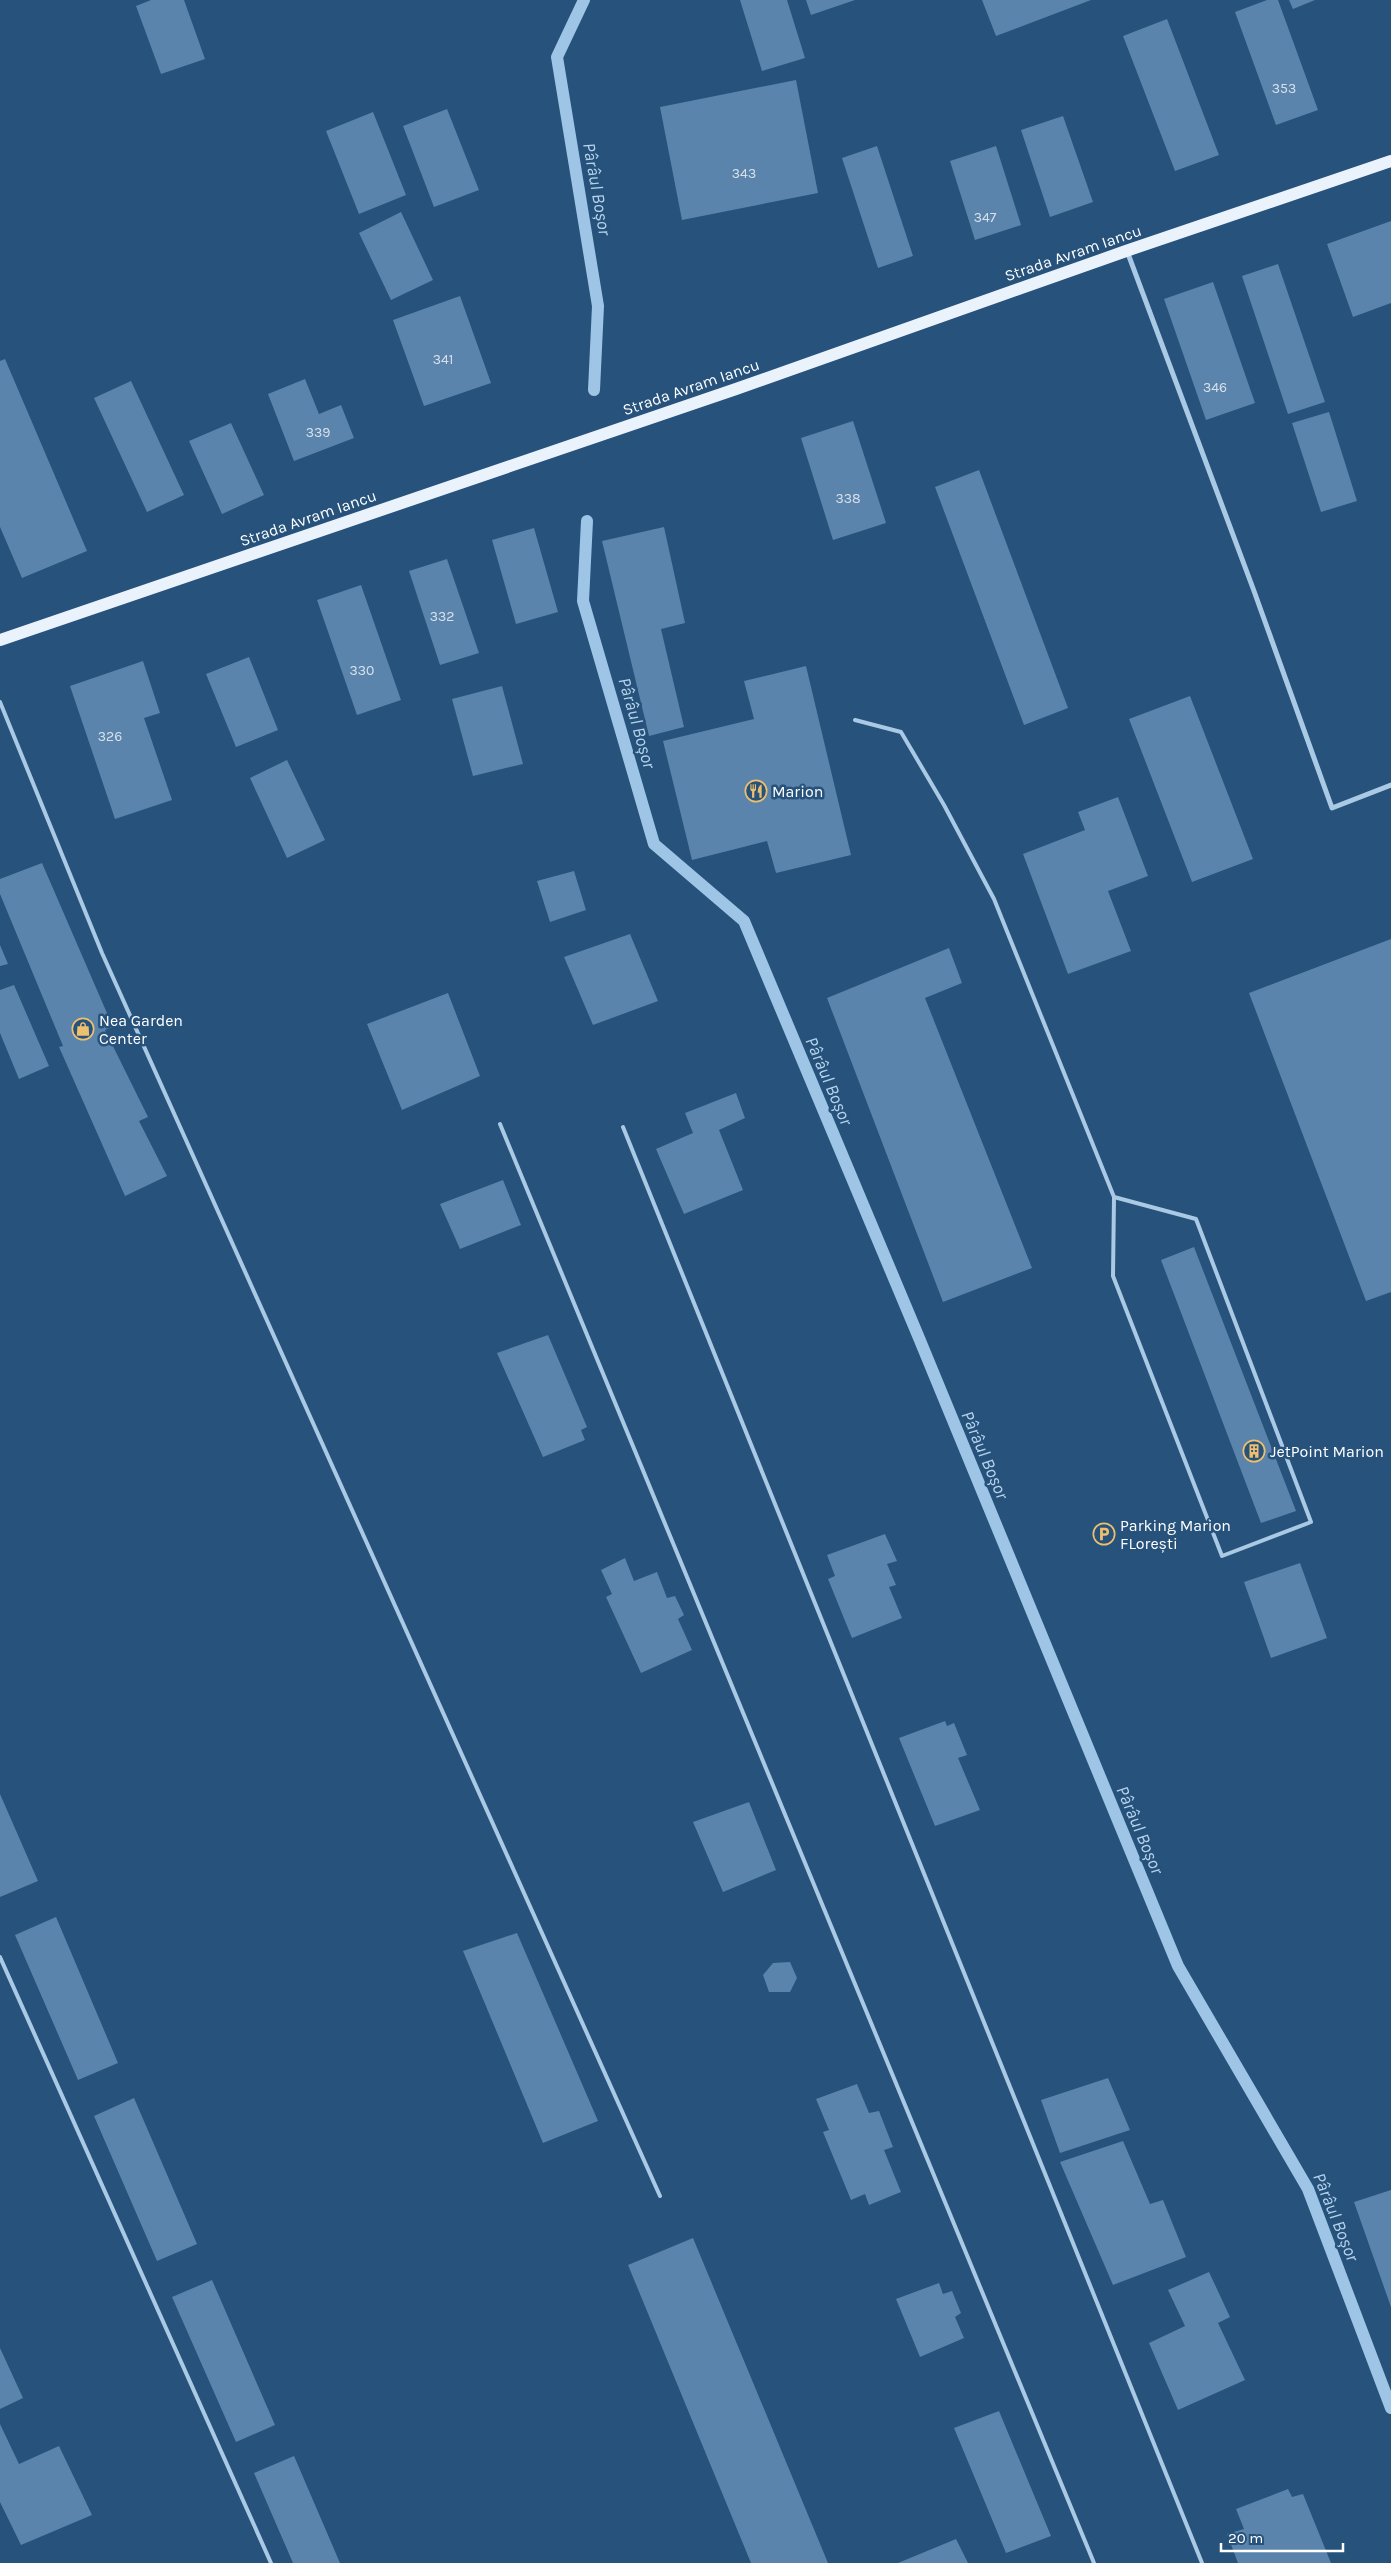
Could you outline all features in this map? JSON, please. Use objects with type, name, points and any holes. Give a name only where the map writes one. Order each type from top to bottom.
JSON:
[{"type":"main road","name":"Strada Avram Iancu","points":[[0,640],[727,392],[1126,250],[1391,161]]},
{"type":"street","points":[[1126,250],[1251,582],[1332,808],[1391,785]]},
{"type":"lane","points":[[0,702],[102,953],[660,2196]]},
{"type":"lane","points":[[855,720],[901,732],[944,805],[994,899],[1114,1197],[1113,1276],[1222,1556],[1311,1522],[1196,1219],[1114,1197]]},
{"type":"lane","points":[[500,1124],[1094,2563]]},
{"type":"lane","points":[[623,1127],[1202,2563]]},
{"type":"lane","points":[[0,1957],[271,2563]]},
{"type":"building","points":[[151,0],[184,0],[205,59],[161,74],[136,6]]},
{"type":"building","points":[[740,0],[787,0],[805,58],[762,71]]},
{"type":"building","points":[[806,0],[855,0],[811,15]]},
{"type":"building","points":[[982,0],[1091,0],[996,36]]},
{"type":"building","points":[[1267,0],[1278,0],[1318,110],[1276,125],[1235,12]]},
{"type":"building","points":[[1289,0],[1315,0],[1293,9]]},
{"type":"building","points":[[1167,19],[1219,155],[1175,171],[1123,36]]},
{"type":"building","points":[[796,80],[818,193],[682,220],[660,107]]},
{"type":"building","points":[[447,109],[479,190],[434,207],[403,126]]},
{"type":"building","points":[[373,112],[406,195],[359,214],[326,131]]},
{"type":"building","points":[[1063,116],[1093,202],[1050,217],[1021,130]]},
{"type":"building","points":[[877,146],[913,256],[878,268],[842,158]]},
{"type":"building","points":[[996,146],[1021,225],[975,240],[950,161]]},
{"type":"building","points":[[401,212],[433,280],[391,300],[359,233]]},
{"type":"building","points":[[1391,221],[1391,303],[1353,317],[1327,244]]},
{"type":"building","points":[[1278,264],[1325,402],[1288,414],[1242,276]]},
{"type":"building","points":[[1213,282],[1255,403],[1206,420],[1164,299]]},
{"type":"building","points":[[460,296],[491,383],[424,406],[393,320]]},
{"type":"building","points":[[5,359],[87,551],[22,578],[0,527],[0,361]]},
{"type":"building","points":[[305,379],[319,414],[341,405],[354,438],[294,461],[268,394]]},
{"type":"building","points":[[131,381],[184,495],[147,512],[94,398]]},
{"type":"building","points":[[1329,412],[1357,501],[1321,512],[1292,423]]},
{"type":"building","points":[[853,421],[886,523],[833,540],[801,438]]},
{"type":"building","points":[[231,423],[264,495],[222,514],[189,441]]},
{"type":"building","points":[[979,470],[1068,708],[1024,725],[935,487]]},
{"type":"building","points":[[664,527],[685,623],[661,629],[684,727],[649,736],[602,541]]},
{"type":"building","points":[[534,528],[558,612],[516,624],[492,540]]},
{"type":"building","points":[[447,559],[479,653],[440,665],[409,571]]},
{"type":"building","points":[[361,585],[401,700],[357,715],[317,600]]},
{"type":"building","points":[[249,657],[278,730],[236,747],[206,674]]},
{"type":"building","points":[[143,661],[160,713],[144,718],[172,800],[115,819],[70,686]]},
{"type":"building","name":"Marion","points":[[806,666],[851,855],[776,873],[767,841],[692,860],[663,741],[754,719],[744,681]]},
{"type":"building","points":[[502,686],[523,764],[473,776],[452,699]]},
{"type":"building","points":[[1190,696],[1253,859],[1192,882],[1129,719]]},
{"type":"building","points":[[287,760],[325,840],[287,858],[250,778]]},
{"type":"building","points":[[1118,797],[1148,876],[1108,891],[1131,951],[1068,974],[1023,854],[1085,830],[1078,812]]},
{"type":"building","name":"Nea Garden Center","points":[[42,863],[113,1027],[105,1030],[148,1117],[139,1121],[167,1176],[125,1196],[59,1047],[63,1046],[0,894],[0,879]]},
{"type":"building","points":[[574,871],[586,910],[550,922],[537,881]]},
{"type":"building","points":[[630,934],[658,1001],[593,1025],[564,957]]},
{"type":"building","points":[[1391,939],[1391,1292],[1366,1301],[1249,993]]},
{"type":"building","points":[[0,945],[8,964],[0,966]]},
{"type":"building","points":[[949,948],[962,983],[925,998],[1032,1268],[943,1302],[827,998]]},
{"type":"building","points":[[14,985],[49,1066],[19,1079],[0,1033],[0,990]]},
{"type":"building","points":[[448,993],[480,1076],[402,1110],[367,1024]]},
{"type":"building","points":[[736,1093],[745,1118],[719,1130],[743,1190],[684,1214],[656,1149],[693,1133],[685,1113]]},
{"type":"building","points":[[503,1180],[521,1225],[460,1249],[440,1204]]},
{"type":"building","points":[[1194,1247],[1296,1511],[1261,1523],[1161,1260]]},
{"type":"building","points":[[548,1335],[587,1427],[581,1430],[585,1440],[543,1457],[497,1353]]},
{"type":"building","points":[[885,1534],[897,1561],[887,1564],[896,1585],[889,1587],[902,1618],[852,1638],[828,1579],[835,1576],[827,1555]]},
{"type":"building","points":[[625,1558],[634,1581],[657,1572],[667,1598],[675,1596],[684,1615],[678,1619],[692,1650],[641,1673],[606,1597],[612,1594],[601,1570]]},
{"type":"building","points":[[1300,1563],[1327,1638],[1271,1658],[1244,1582]]},
{"type":"building","points":[[945,1721],[947,1726],[954,1723],[967,1755],[958,1758],[980,1810],[935,1826],[899,1738]]},
{"type":"building","points":[[0,1794],[38,1881],[0,1897]]},
{"type":"building","points":[[749,1802],[776,1870],[723,1892],[693,1822]]},
{"type":"building","points":[[56,1917],[118,2063],[78,2080],[15,1935]]},
{"type":"building","points":[[517,1933],[598,2121],[543,2143],[463,1951]]},
{"type":"building","points":[[790,1962],[797,1978],[790,1992],[769,1992],[763,1975],[773,1963]]},
{"type":"building","points":[[1108,2078],[1130,2130],[1060,2153],[1041,2100]]},
{"type":"building","points":[[857,2084],[869,2113],[879,2111],[893,2147],[884,2150],[901,2192],[869,2205],[865,2194],[851,2200],[823,2132],[829,2130],[816,2099]]},
{"type":"building","points":[[134,2098],[197,2244],[157,2261],[94,2116]]},
{"type":"building","points":[[1123,2141],[1150,2204],[1163,2200],[1186,2257],[1113,2285],[1060,2162]]},
{"type":"building","points":[[1391,2190],[1391,2307],[1354,2202]]},
{"type":"building","points":[[693,2238],[828,2563],[751,2563],[628,2265]]},
{"type":"building","points":[[1209,2272],[1230,2317],[1218,2323],[1245,2380],[1178,2410],[1149,2343],[1185,2326],[1168,2290]]},
{"type":"building","points":[[212,2280],[275,2425],[236,2442],[172,2297]]},
{"type":"building","points":[[939,2283],[943,2294],[952,2291],[961,2313],[955,2317],[964,2338],[920,2357],[896,2299]]},
{"type":"building","points":[[0,2348],[23,2398],[0,2409]]},
{"type":"building","points":[[999,2411],[1051,2536],[1006,2553],[954,2428]]},
{"type":"building","points":[[0,2424],[19,2464],[59,2446],[92,2515],[21,2545],[0,2502]]},
{"type":"building","points":[[294,2456],[340,2563],[293,2563],[254,2473]]},
{"type":"building","points":[[1288,2489],[1292,2497],[1303,2494],[1331,2563],[1238,2563],[1227,2534],[1244,2529],[1236,2509]]},
{"type":"building","points":[[956,2539],[968,2563],[898,2563]]},
{"type":"waterway","name":"Pârâul Boșor","points":[[584,0],[557,57],[598,306],[594,390]]},
{"type":"waterway","name":"Pârâul Boșor","points":[[587,521],[583,601],[654,844],[744,921],[919,1338],[1178,1966],[1308,2189],[1391,2408]]},
{"type":"place","name":"Marion","points":[[756,791]]},
{"type":"place","name":"Nea Garden Center","points":[[83,1029]]},
{"type":"place","name":"JetPoint Marion","points":[[1254,1451]]},
{"type":"place","name":"Parking Marion FLorești","points":[[1104,1534]]}]
